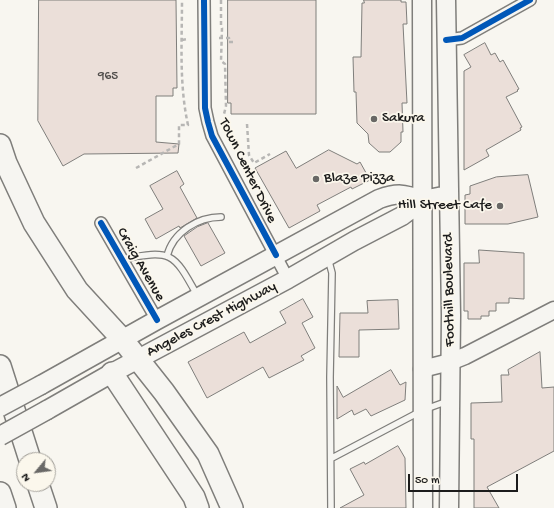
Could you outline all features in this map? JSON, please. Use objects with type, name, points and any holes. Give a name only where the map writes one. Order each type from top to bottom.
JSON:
[{"type":"highway","points":[[0,145],[6,163],[34,223],[77,290],[122,339],[164,392],[208,454],[232,508]]},
{"type":"highway","points":[[0,366],[27,452]]},
{"type":"highway","points":[[112,373],[194,497],[198,508]]},
{"type":"highway","points":[[41,492],[46,508]]},
{"type":"highway","points":[[0,493],[5,508]]},
{"type":"main road","name":"Foothill Boulevard","points":[[422,0],[423,508]]},
{"type":"main road","name":"Foothill Boulevard","points":[[446,0],[450,247],[449,508]]},
{"type":"main road","points":[[423,40],[446,40]]},
{"type":"main road","name":"Angeles Crest Highway","points":[[0,407],[156,320],[379,199],[390,195],[402,194],[423,200]]},
{"type":"main road","name":"Angeles Crest Highway","points":[[0,436],[112,373],[402,216],[423,200],[448,195]]},
{"type":"main road","points":[[422,369],[450,362],[465,356],[554,310]]},
{"type":"street","name":"Town Center Drive","points":[[204,0],[205,108],[212,136],[288,279]]},
{"type":"street","points":[[446,40],[462,38],[530,0]]},
{"type":"street","name":"Craig Avenue","points":[[101,224],[156,320]]},
{"type":"lane","points":[[167,256],[169,248],[174,240],[191,225],[211,217],[221,217]]},
{"type":"lane","points":[[122,259],[156,254],[167,256],[175,260],[182,267],[198,297]]},
{"type":"lane","points":[[327,256],[332,273],[330,377],[332,458],[331,508]]},
{"type":"lane","points":[[332,458],[423,410],[450,401]]},
{"type":"path","points":[[136,168],[179,144],[179,125],[188,125],[183,105],[182,88],[182,0]]},
{"type":"path","points":[[221,0],[221,61],[225,64],[226,106],[224,114]]},
{"type":"path","points":[[220,38],[229,38],[229,42],[236,42]]},
{"type":"path","points":[[182,40],[188,39]]},
{"type":"path","points":[[247,124],[249,156],[254,163],[270,154]]},
{"type":"building","points":[[39,0],[176,0],[177,88],[173,88],[173,96],[156,96],[156,142],[179,144],[178,153],[84,154],[63,166],[38,121]]},
{"type":"building","points":[[228,0],[316,0],[316,114],[231,114],[231,103],[228,103]]},
{"type":"building","points":[[364,0],[401,0],[401,2],[406,2],[407,24],[403,24],[407,103],[402,103],[403,132],[401,132],[401,142],[390,152],[379,152],[369,143],[368,134],[357,123],[353,57],[361,57],[362,3],[364,3]]},
{"type":"building","points":[[485,43],[491,55],[495,53],[500,62],[503,60],[519,89],[506,97],[522,127],[520,128],[521,130],[486,150],[489,156],[464,170],[464,71],[471,67],[464,55]]},
{"type":"building","points":[[329,150],[357,164],[360,162],[370,180],[352,189],[351,187],[317,205],[320,211],[289,228],[255,168],[286,151],[296,168]]},
{"type":"building","points":[[177,171],[184,184],[180,187],[197,218],[156,239],[145,219],[163,209],[150,186]]},
{"type":"building","name":"Hill Street Cafe","points":[[528,175],[538,217],[508,224],[465,224],[465,195],[470,194],[470,186],[496,177]]},
{"type":"building","points":[[208,223],[225,253],[201,266],[184,236],[197,227]]},
{"type":"building","points":[[479,250],[524,253],[524,299],[509,298],[509,303],[496,303],[496,311],[489,311],[489,316],[481,316],[481,319],[468,319],[468,311],[464,311],[464,263],[479,263]]},
{"type":"building","points":[[303,299],[313,317],[302,323],[315,348],[301,356],[304,360],[269,378],[263,367],[207,398],[188,362],[244,332],[250,343],[286,323],[280,312]]},
{"type":"building","points":[[398,300],[399,329],[359,330],[359,357],[339,357],[340,313],[368,313],[367,301]]},
{"type":"building","points":[[540,352],[542,388],[554,387],[554,451],[487,487],[499,508],[474,508],[474,439],[471,439],[471,403],[502,402],[501,375],[509,375],[508,370]]},
{"type":"building","points":[[391,370],[400,385],[406,382],[405,400],[371,416],[366,409],[354,415],[352,410],[337,419],[337,386],[343,397]]},
{"type":"building","points":[[398,446],[405,458],[406,508],[340,508],[364,495],[350,469],[364,462],[365,464]]},
{"type":"cycle path","points":[[204,0],[205,108],[208,122],[212,136],[276,255]]},
{"type":"cycle path","points":[[446,40],[462,38],[530,0]]},
{"type":"cycle path","points":[[101,223],[157,320]]},
{"type":"place","name":"Sakura","points":[[374,119]]},
{"type":"place","name":"Blaze Pizza","points":[[316,179]]},
{"type":"place","name":"Hill Street Cafe","points":[[500,206]]}]
